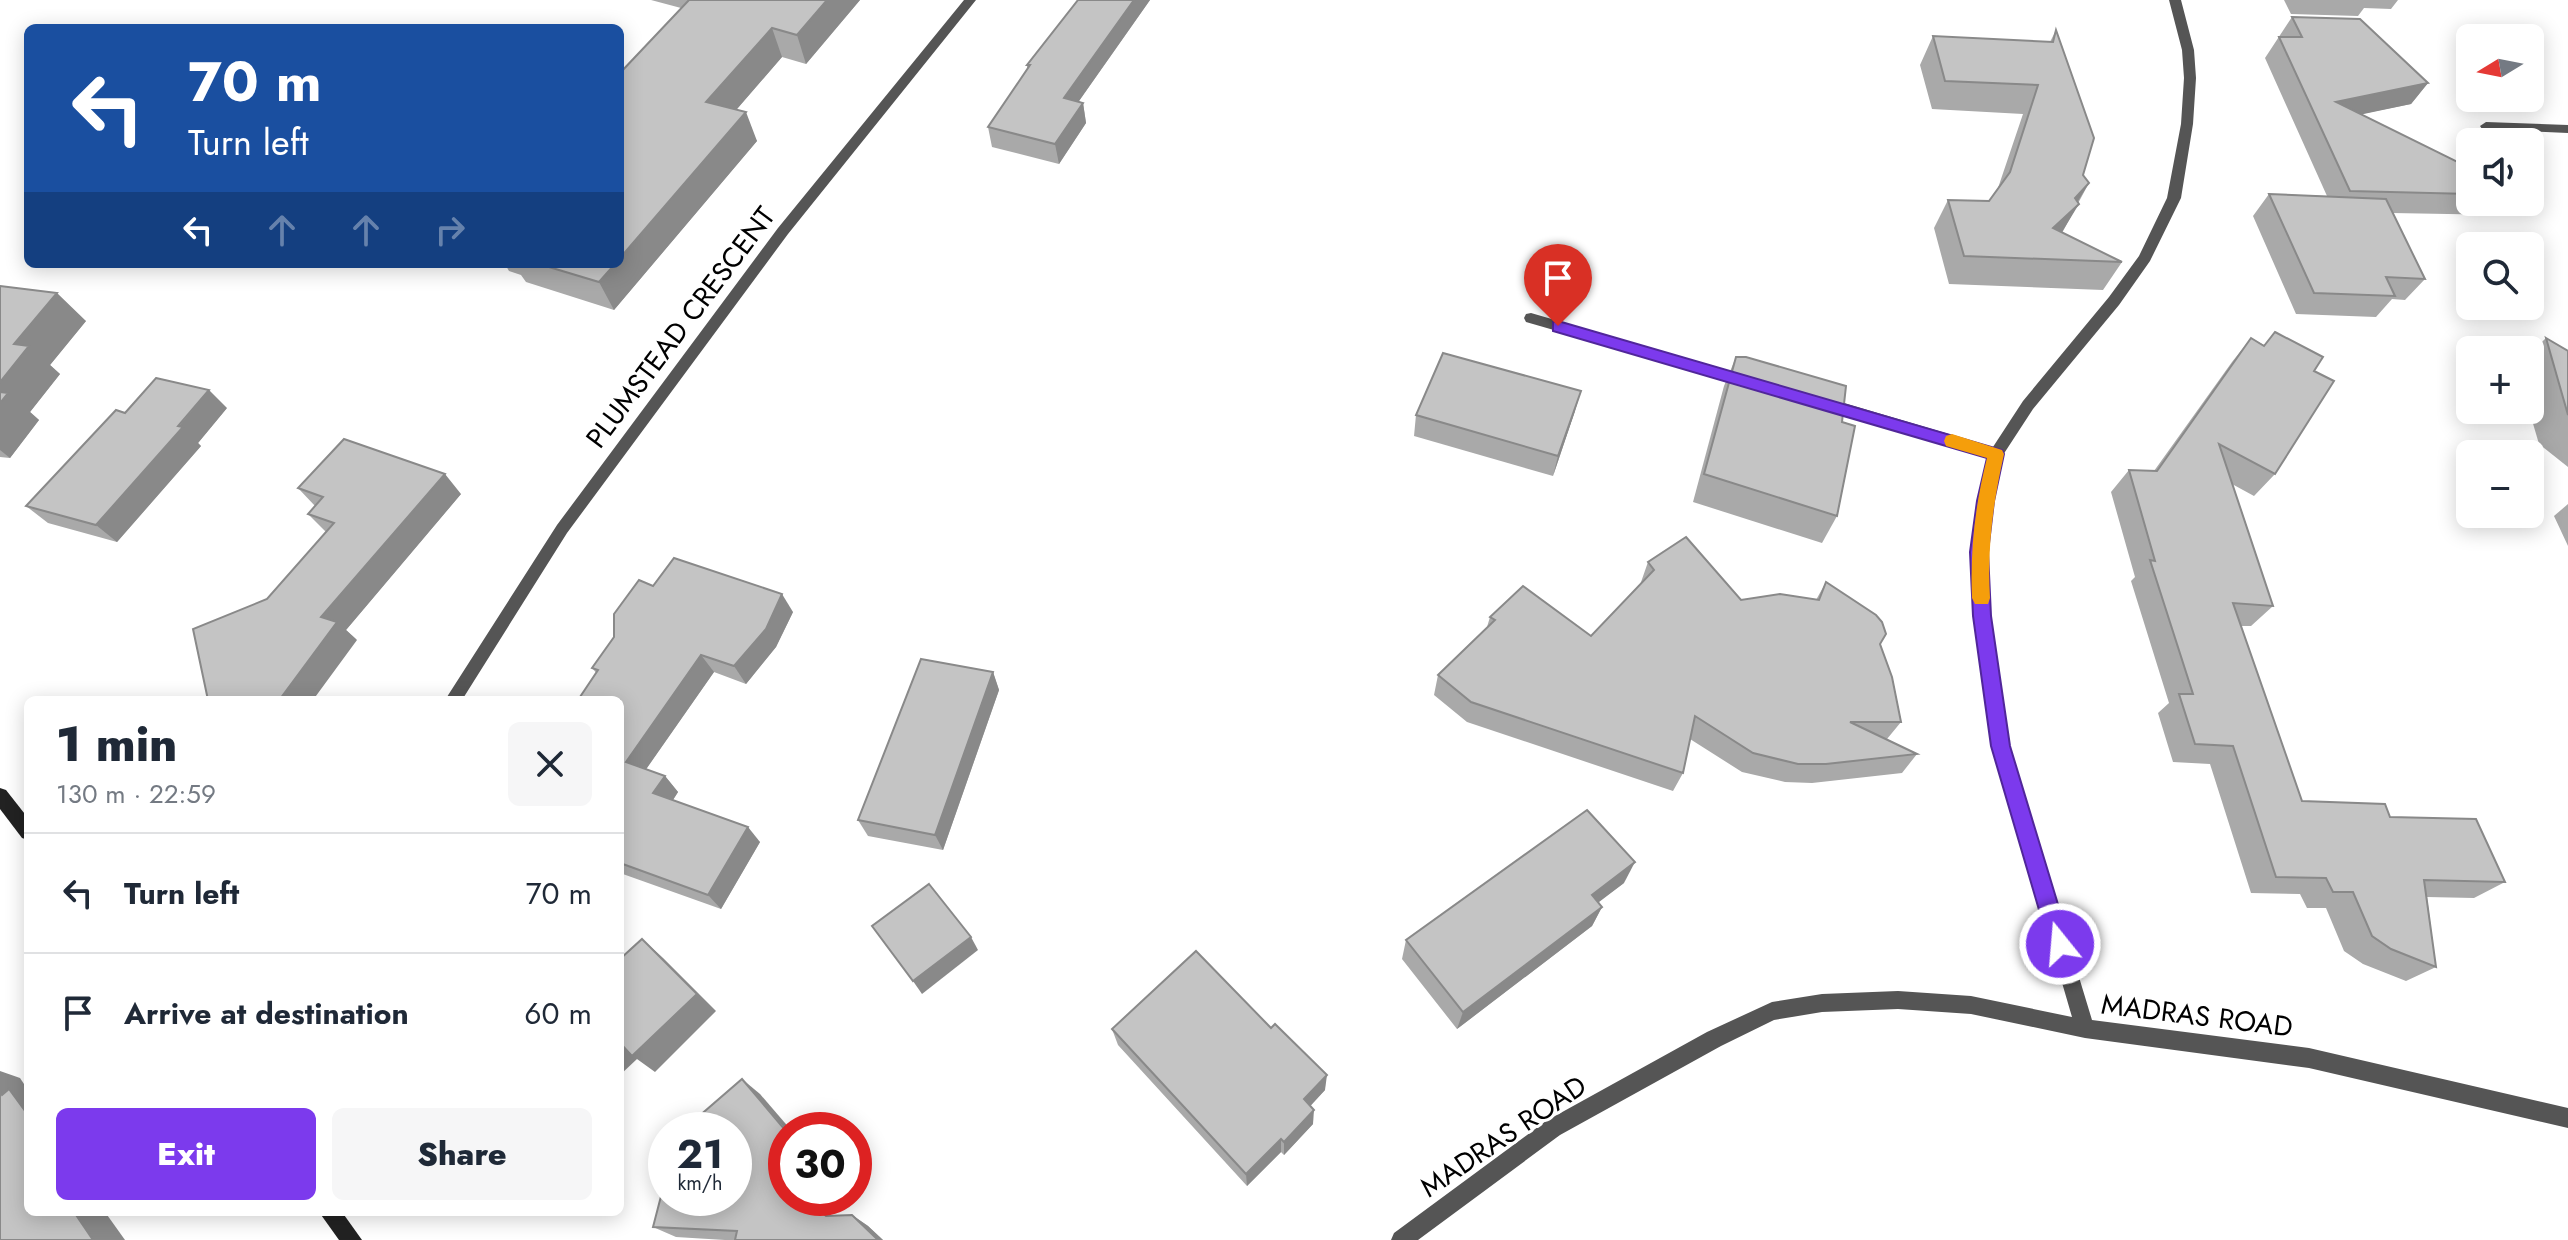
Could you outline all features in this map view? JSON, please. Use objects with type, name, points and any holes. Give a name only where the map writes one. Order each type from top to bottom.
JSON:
[{"type":"street","name":"PLUMSTEAD CRESCENT","points":[[456,696],[562,529],[783,231],[970,0]]},
{"type":"street","points":[[2085,1029],[2001,746],[1982,616],[1979,552],[1985,501],[1996,454],[2028,405],[2094,326],[2145,258],[2174,198],[2187,124],[2190,78],[2188,50],[2175,0]]},
{"type":"street","points":[[2486,126],[2568,129]]},
{"type":"street","points":[[1531,318],[1764,386]]},
{"type":"street","points":[[1806,397],[1996,454]]},
{"type":"street","points":[[2,802],[24,827]]},
{"type":"street","name":"MADRAS ROAD","points":[[1401,1240],[1553,1128],[1714,1039],[1772,1011],[1822,1003],[1898,1000],[1971,1005],[2085,1029],[2309,1058],[2568,1118]]},
{"type":"street","points":[[332,1216],[352,1240]]},
{"type":"building","points":[[689,0],[827,0],[797,35],[772,28],[706,102],[746,112],[624,253],[624,69]]},
{"type":"building","points":[[1078,0],[1134,0],[1064,98],[1083,103],[1055,144],[988,127],[1030,65],[1027,65]]},
{"type":"building","points":[[2292,17],[2360,19],[2428,83],[2336,102],[2456,161],[2456,194],[2350,191],[2279,37],[2302,37]]},
{"type":"building","points":[[2056,30],[2094,138],[2083,175],[2089,183],[2075,198],[2079,204],[2053,228],[2122,262],[1964,256],[1948,200],[1989,201],[2010,172],[2038,85],[1945,81],[1933,36],[2053,42]]},
{"type":"building","points":[[2269,194],[2386,199],[2425,279],[2386,277],[2395,296],[2314,293]]},
{"type":"building","points":[[552,268],[611,268],[599,282]]},
{"type":"building","points":[[0,286],[57,293],[14,344],[29,346],[0,382]]},
{"type":"building","points":[[2275,332],[2323,357],[2314,371],[2334,381],[2275,474],[2219,444],[2273,606],[2233,603],[2302,801],[2385,804],[2390,817],[2476,819],[2505,882],[2424,880],[2436,967],[2391,949],[2372,936],[2353,892],[2333,892],[2326,878],[2276,877],[2233,746],[2195,744],[2179,694],[2193,694],[2150,560],[2155,561],[2129,470],[2157,471],[2251,338],[2264,346]]},
{"type":"building","points":[[2546,338],[2568,351],[2568,415]]},
{"type":"building","points":[[1443,353],[1581,391],[1558,456],[1416,415]]},
{"type":"building","points":[[1736,357],[1746,357],[1846,386],[1842,422],[1855,426],[1837,516],[1704,474]]},
{"type":"building","points":[[156,378],[209,390],[178,426],[183,427],[96,525],[26,506],[116,410],[125,413]]},
{"type":"building","points":[[0,392],[8,393],[0,403]]},
{"type":"building","points":[[344,439],[445,474],[321,617],[337,622],[282,696],[207,696],[193,629],[267,599],[334,523],[308,514],[323,497],[298,488]]},
{"type":"building","points":[[1686,537],[1741,600],[1780,594],[1819,600],[1826,582],[1876,615],[1886,634],[1880,644],[1892,677],[1901,722],[1850,722],[1917,754],[1798,764],[1753,753],[1695,716],[1683,773],[1471,702],[1438,675],[1495,620],[1490,617],[1523,586],[1591,636],[1654,570],[1648,562]]},
{"type":"building","points":[[674,558],[782,594],[766,629],[734,666],[701,655],[626,762],[665,776],[653,793],[748,827],[708,895],[624,864],[624,696],[581,696],[598,670],[592,668],[614,637],[614,614],[639,580],[653,586]]},
{"type":"building","points":[[921,659],[993,672],[935,835],[858,820]]},
{"type":"building","points":[[1587,810],[1635,862],[1592,895],[1602,907],[1463,1012],[1406,940]]},
{"type":"building","points":[[929,884],[971,937],[913,981],[872,926]]},
{"type":"building","points":[[642,939],[697,994],[632,1056],[624,1047],[624,955]]},
{"type":"building","points":[[1196,951],[1271,1028],[1275,1024],[1327,1075],[1304,1099],[1314,1110],[1284,1142],[1281,1139],[1246,1174],[1112,1029]]},
{"type":"building","points":[[742,1079],[770,1112],[768,1216],[853,1216],[878,1240],[735,1240],[737,1231],[653,1227],[656,1216],[752,1216],[752,1112],[704,1112]]},
{"type":"building","points":[[9,1089],[24,1110],[24,1216],[77,1216],[93,1240],[0,1240],[0,1092],[2,1095]]},
{"type":"slow traffic","points":[[1952,441],[1996,454],[1985,501],[1979,552],[1981,598]]},
{"type":"route","points":[[1558,326],[1996,454],[1985,501],[1979,552],[1982,616],[2001,746],[2060,944]]}]
